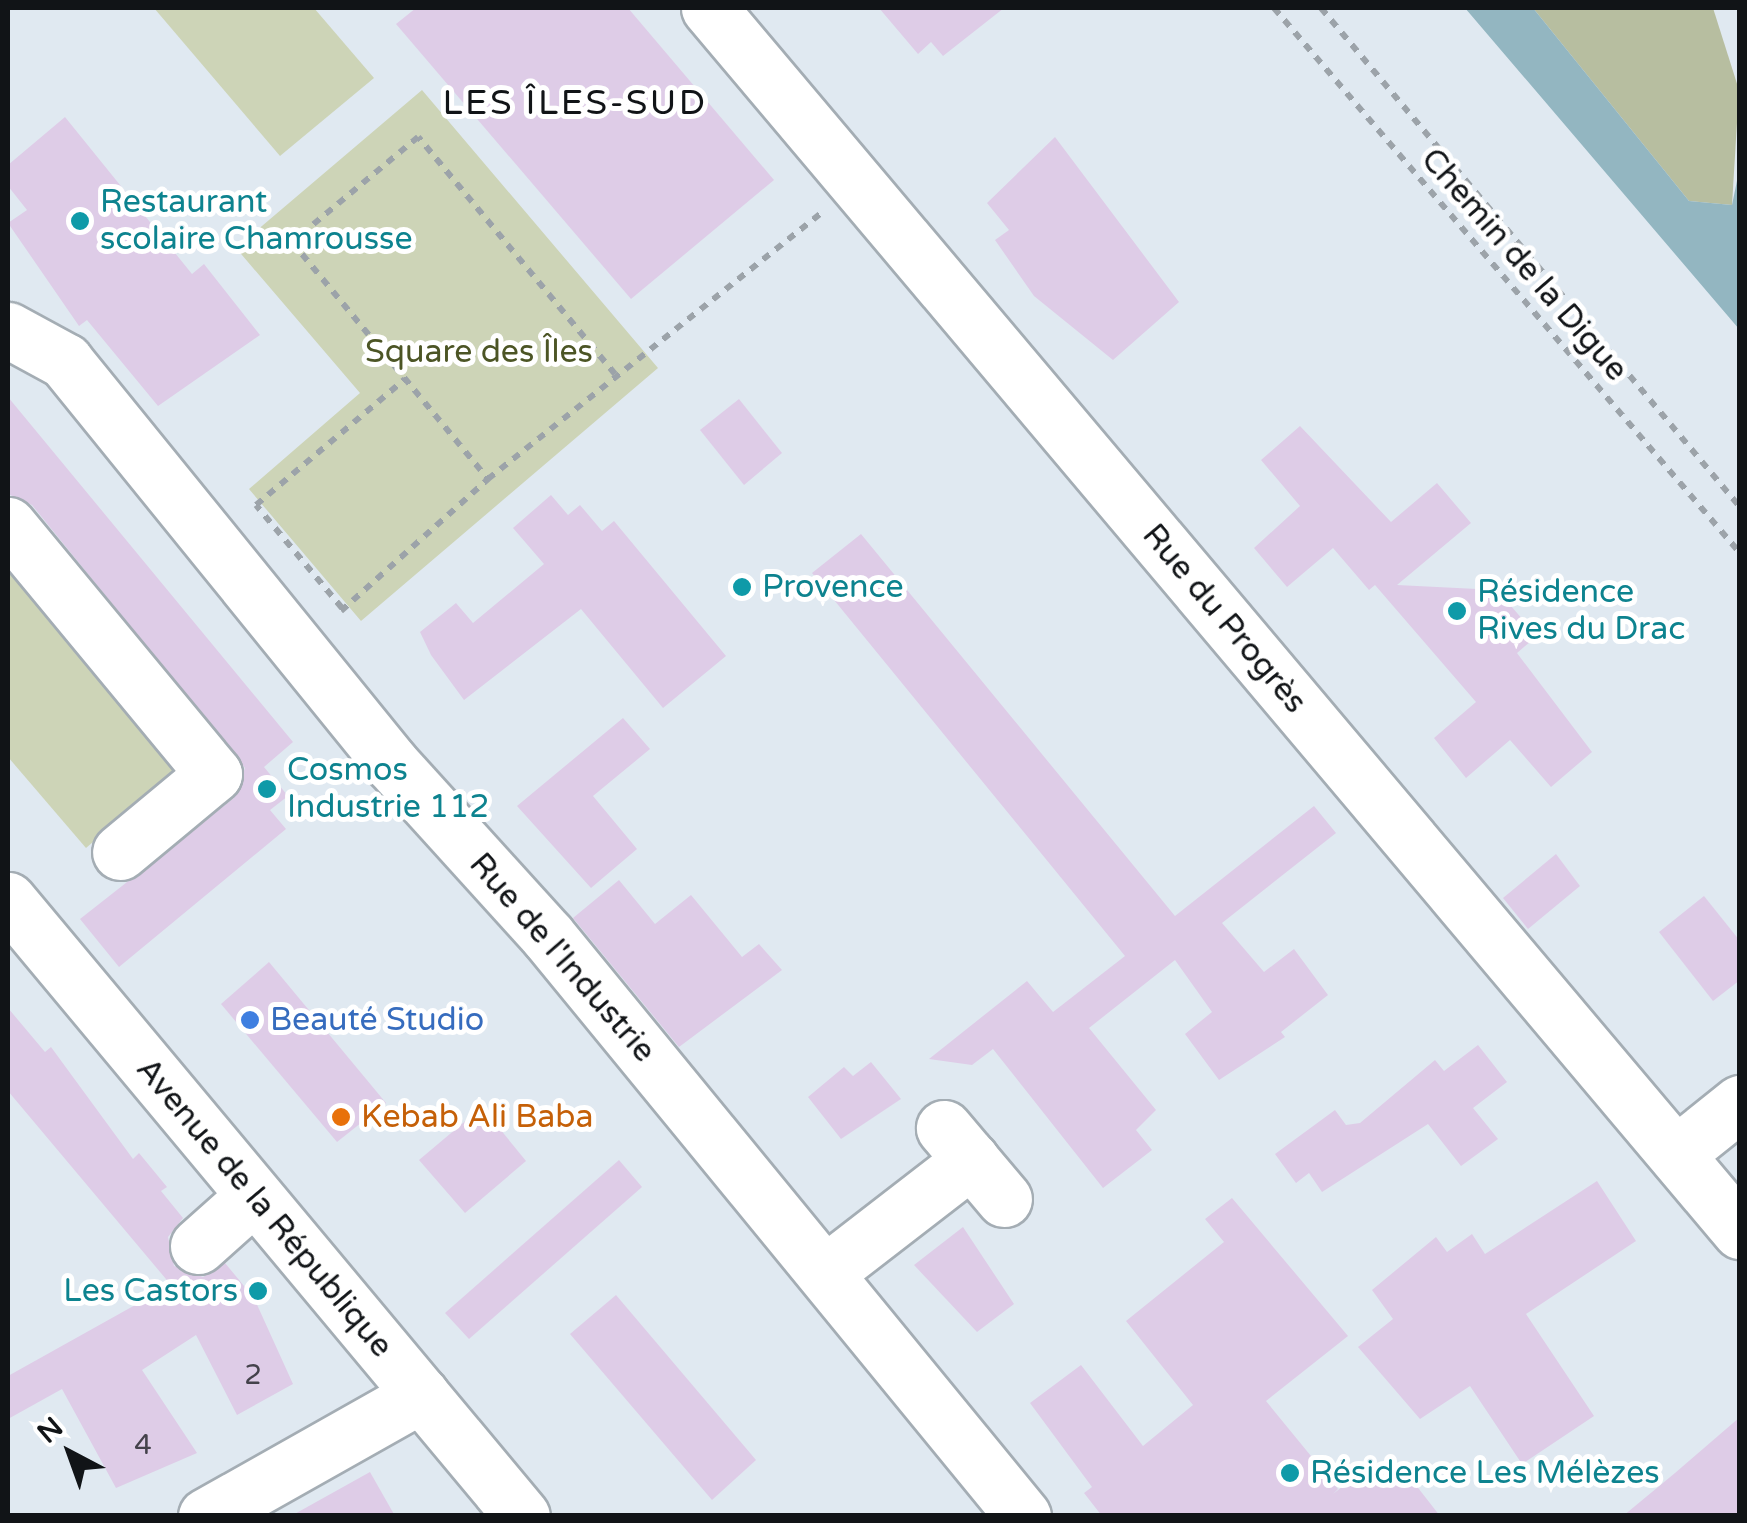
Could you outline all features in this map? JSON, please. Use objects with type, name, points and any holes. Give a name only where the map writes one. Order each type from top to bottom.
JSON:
[{"type":"street","name":"Rue du Progrès","points":[[709,8],[1740,1230]]},
{"type":"street","name":"Rue de l'Industrie","points":[[8,330],[66,361],[324,671],[392,763],[546,935],[1023,1516]]},
{"type":"street","points":[[8,525],[214,774],[120,852]]},
{"type":"street","name":"Avenue de la République","points":[[8,900],[522,1516]]},
{"type":"street","points":[[1676,1154],[1740,1102]]},
{"type":"street","points":[[825,1274],[973,1162]]},
{"type":"street","points":[[198,1246],[254,1196]]},
{"type":"street","points":[[206,1516],[421,1395]]},
{"type":"path","name":"Chemin de la Digue","points":[[1274,8],[1740,553]]},
{"type":"path","points":[[1321,8],[1740,507]]},
{"type":"path","points":[[488,479],[292,242],[418,137],[615,374]]},
{"type":"path","points":[[324,671],[342,657],[333,630],[342,608],[615,374],[858,184]]},
{"type":"path","points":[[342,608],[256,505],[406,379]]},
{"type":"green space","points":[[154,8],[314,8],[374,78],[280,156]]},
{"type":"green space","points":[[1533,8],[1713,8],[1739,90],[1732,205],[1689,201]]},
{"type":"green space","name":"Square des Îles","points":[[422,90],[658,368],[361,621],[249,489],[360,393],[236,248]]},
{"type":"green space","points":[[8,557],[186,762],[86,848],[8,757]]},
{"type":"water","points":[[1465,8],[1533,8],[1689,201],[1732,205],[1739,171],[1739,329]]},
{"type":"building","points":[[416,8],[628,8],[774,180],[631,299],[396,24]]},
{"type":"building","points":[[879,8],[1004,8],[943,56],[931,42],[918,54]]},
{"type":"building","points":[[65,117],[192,274],[204,264],[260,335],[158,406],[87,320],[79,326],[8,223],[27,210],[8,186],[8,165]]},
{"type":"building","points":[[1055,137],[1179,302],[1113,360],[1034,296],[995,240],[1009,230],[987,203]]},
{"type":"building","points":[[8,397],[293,742],[264,767],[288,796],[270,810],[286,829],[119,967],[80,919],[234,798],[245,768],[32,505],[8,494]]},
{"type":"building","points":[[739,399],[782,453],[744,485],[700,430]]},
{"type":"building","name":"Résidence Rives du Drac","points":[[1300,426],[1391,522],[1437,483],[1471,523],[1397,585],[1497,590],[1537,636],[1517,653],[1592,752],[1551,787],[1510,740],[1466,778],[1434,738],[1476,702],[1375,585],[1369,590],[1333,548],[1287,587],[1254,548],[1300,506],[1261,460]]},
{"type":"building","points":[[551,495],[568,515],[580,505],[602,531],[614,521],[726,656],[663,708],[581,609],[464,700],[431,655],[420,632],[456,603],[473,623],[544,564],[513,528]]},
{"type":"building","points":[[861,534],[1175,916],[1314,806],[1336,833],[1222,923],[1264,972],[1294,949],[1328,995],[1281,1032],[1285,1037],[1219,1080],[1185,1034],[1212,1012],[1175,960],[1089,1028],[1156,1110],[1136,1130],[1152,1150],[1103,1188],[993,1049],[972,1065],[929,1059],[1027,981],[1053,1012],[1125,956],[812,573]]},
{"type":"building","points":[[623,718],[650,749],[593,796],[637,849],[591,888],[517,806]]},
{"type":"building","points":[[1556,854],[1580,886],[1528,929],[1503,898]]},
{"type":"building","points":[[619,880],[655,924],[691,895],[742,957],[759,944],[782,970],[679,1047],[573,918]]},
{"type":"building","points":[[1704,896],[1740,941],[1740,980],[1713,1001],[1659,932]]},
{"type":"building","points":[[269,962],[386,1103],[337,1142],[221,1004]]},
{"type":"building","points":[[8,1008],[45,1052],[51,1047],[133,1159],[139,1153],[167,1187],[161,1191],[183,1218],[168,1237],[174,1266],[203,1277],[225,1263],[254,1298],[293,1384],[237,1415],[196,1335],[142,1370],[197,1453],[116,1488],[62,1389],[8,1419],[8,1376],[171,1285],[8,1091]]},
{"type":"building","points":[[1478,1045],[1507,1082],[1473,1108],[1498,1139],[1461,1166],[1428,1124],[1322,1192],[1309,1173],[1296,1183],[1275,1154],[1335,1110],[1346,1125],[1360,1123],[1435,1060],[1444,1071]]},
{"type":"building","points":[[871,1062],[901,1099],[841,1139],[808,1097],[844,1067],[853,1076]]},
{"type":"building","points":[[482,1107],[526,1161],[465,1213],[419,1160]]},
{"type":"building","points":[[619,1160],[642,1187],[469,1339],[445,1313]]},
{"type":"building","points":[[1597,1181],[1636,1241],[1526,1314],[1594,1416],[1522,1464],[1470,1386],[1420,1419],[1358,1347],[1393,1319],[1372,1290],[1436,1237],[1447,1252],[1472,1234],[1485,1254]]},
{"type":"building","points":[[1232,1198],[1348,1336],[1266,1401],[1338,1489],[1333,1494],[1366,1468],[1379,1483],[1401,1466],[1440,1516],[1102,1516],[1084,1493],[1092,1487],[1030,1403],[1081,1365],[1143,1446],[1193,1405],[1126,1321],[1224,1242],[1205,1219]]},
{"type":"building","points":[[963,1227],[1014,1304],[977,1332],[914,1265]]},
{"type":"building","points":[[616,1295],[756,1460],[712,1500],[570,1334]]},
{"type":"building","points":[[1740,1417],[1740,1516],[1623,1516],[1675,1473]]},
{"type":"building","points":[[370,1472],[395,1516],[291,1516]]},
{"type":"place","name":"Restaurant scolaire Chamrousse","points":[[80,221]]},
{"type":"place","name":"Provence","points":[[742,587]]},
{"type":"place","name":"Résidence Rives du Drac","points":[[1457,611]]},
{"type":"place","name":"Cosmos Industrie 112","points":[[267,789]]},
{"type":"place","name":"Beauté Studio","points":[[250,1020]]},
{"type":"place","name":"Kebab Ali Baba","points":[[341,1117]]},
{"type":"place","name":"Les Castors","points":[[258,1291]]},
{"type":"place","name":"Résidence Les Mélèzes","points":[[1290,1473]]},
{"type":"district","name":"LES ÎLES-SUD","points":[[575,103]]}]
